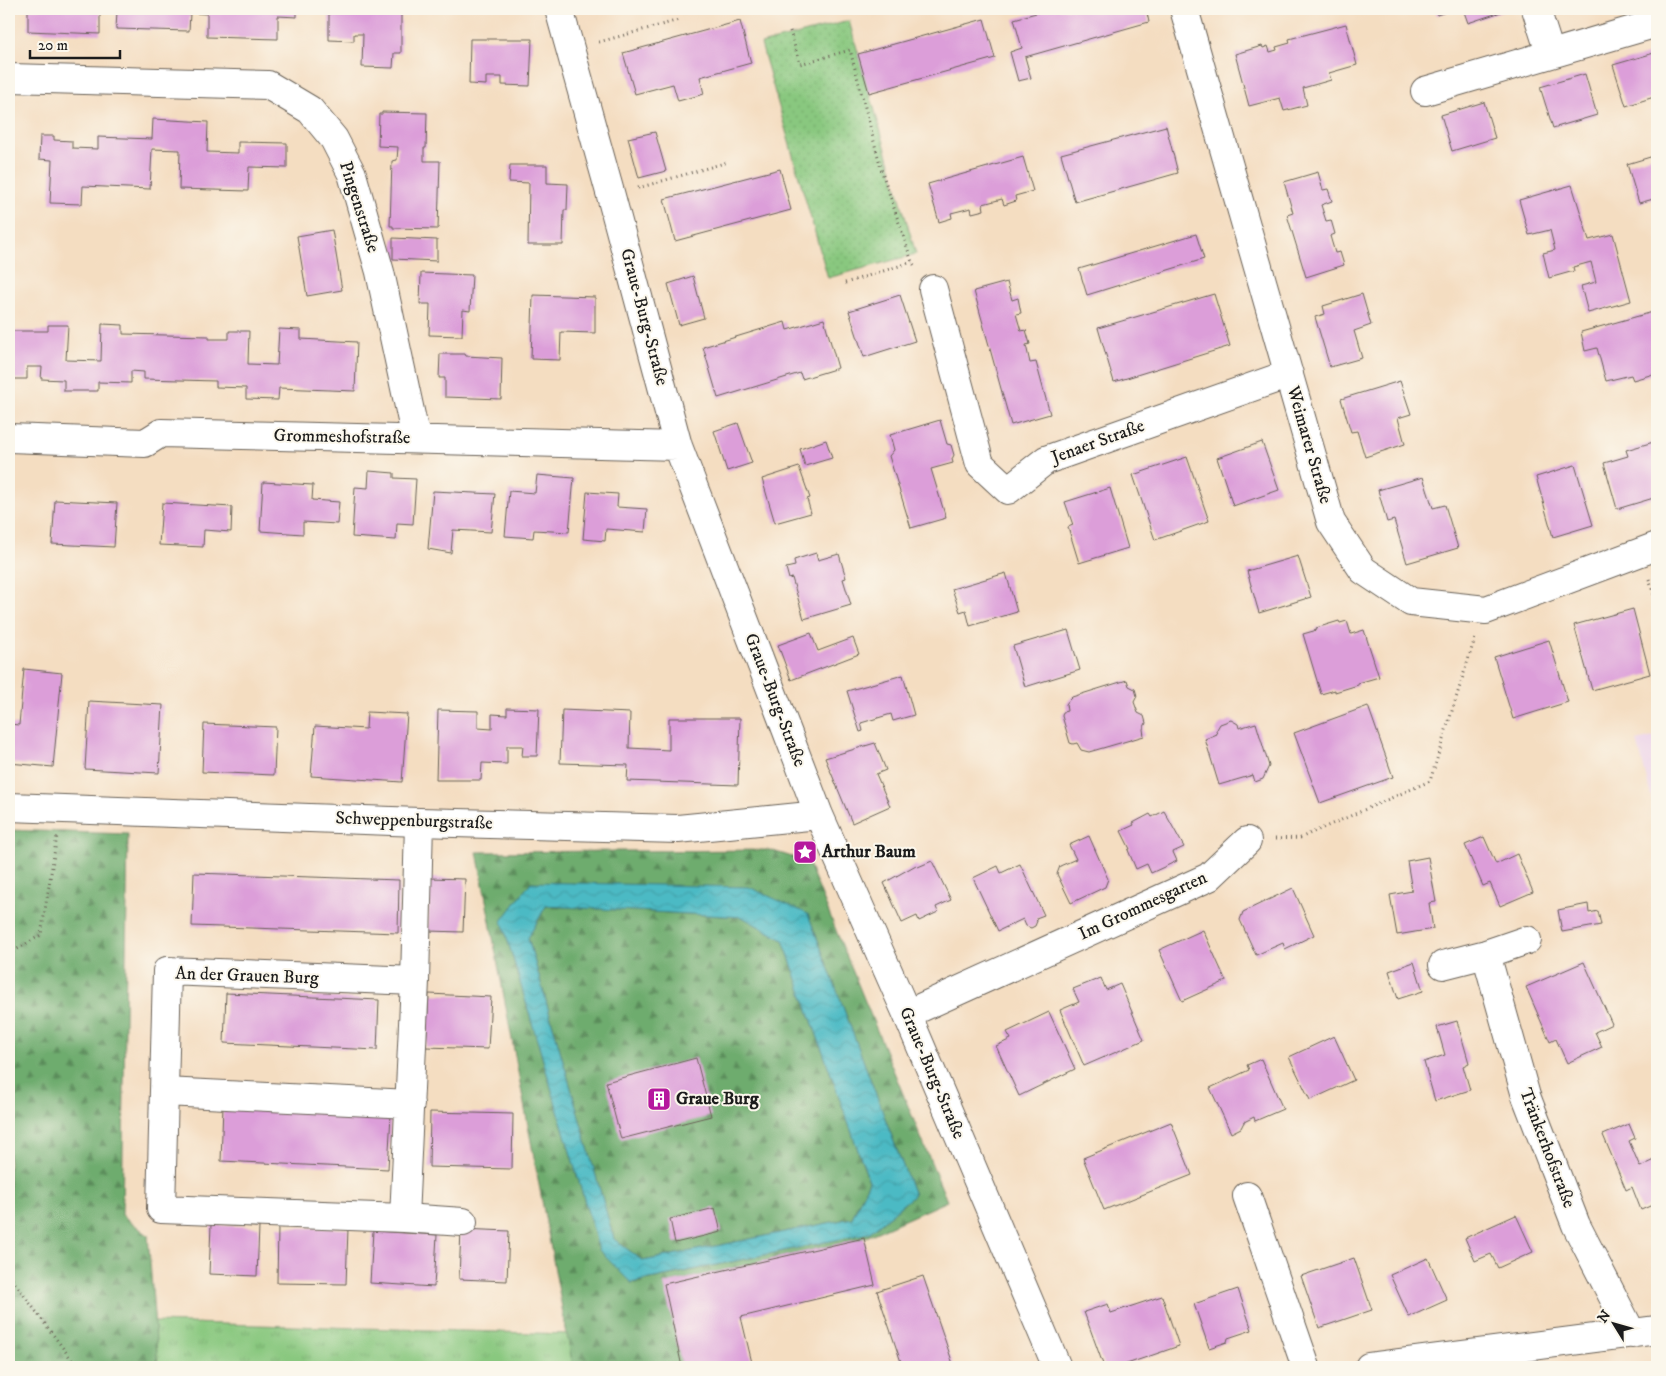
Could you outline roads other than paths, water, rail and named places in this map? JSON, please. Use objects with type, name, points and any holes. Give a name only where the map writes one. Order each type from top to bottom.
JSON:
[{"type":"street","name":"Graue-Burg-Straße","points":[[559,9],[678,446],[819,815],[907,1014],[1057,1367]]},
{"type":"street","name":"Weimarer Straße","points":[[1184,9],[1331,522],[1363,570],[1411,602],[1486,610],[1657,546]]},
{"type":"street","points":[[1536,9],[1550,53]]},
{"type":"street","points":[[1425,90],[1657,23]]},
{"type":"street","name":"Pingenstraße","points":[[9,78],[268,85],[310,110],[334,139],[352,174],[380,272],[416,439]]},
{"type":"street","name":"Jenaer Straße","points":[[933,289],[980,464],[1008,490],[1046,460],[1289,374]]},
{"type":"street","name":"Grommeshofstraße","points":[[9,438],[145,443],[161,433],[678,446]]},
{"type":"street","name":"Schweppenburgstraße","points":[[9,807],[678,829],[819,815]]},
{"type":"street","points":[[404,1218],[420,822]]},
{"type":"street","name":"Im Grommesgarten","points":[[907,1014],[1209,877],[1247,841]]},
{"type":"street","points":[[1443,964],[1486,954],[1527,940]]},
{"type":"street","name":"Tränkerhofstraße","points":[[1369,1367],[1644,1332],[1576,1225],[1526,1096],[1486,954]]},
{"type":"street","name":"An der Grauen Burg","points":[[415,982],[167,971],[161,1209],[463,1222]]},
{"type":"street","points":[[165,1092],[410,1104]]},
{"type":"street","points":[[1247,1196],[1306,1367]]},
{"type":"water","points":[[531,882],[749,887],[808,914],[914,1195],[869,1233],[631,1283],[599,1250],[502,921]],"holes":[[[546,906],[742,917],[783,940],[869,1181],[852,1218],[643,1261],[614,1239],[528,938]]]},
{"type":"place","name":"Arthur Baum","points":[[805,852]]},
{"type":"place","name":"Graue Burg","points":[[659,1099]]}]
